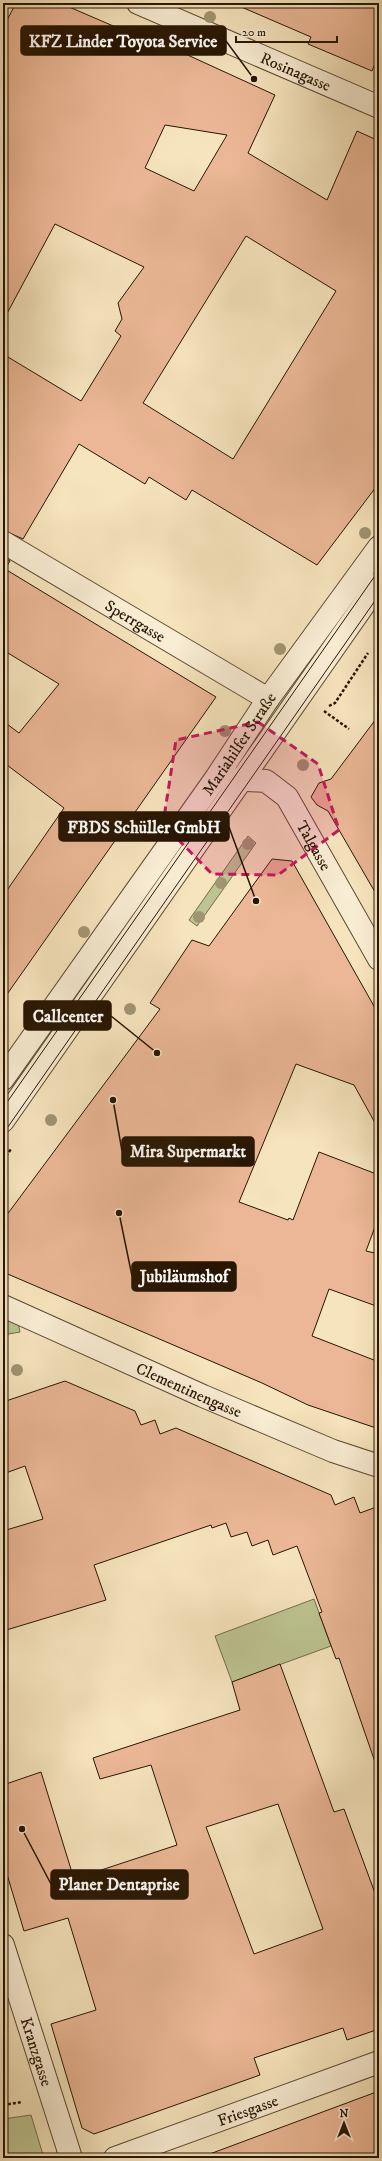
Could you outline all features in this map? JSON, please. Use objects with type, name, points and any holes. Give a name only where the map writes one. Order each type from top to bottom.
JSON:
[{"type":"street","name":"Rosinagasse","points":[[138,3],[172,10],[379,107]]},
{"type":"street","name":"Sperrgasse","points":[[3,542],[268,699]]},
{"type":"street","name":"Mariahilfer Straße","points":[[3,1079],[216,778],[268,699],[379,547]]},
{"type":"street","points":[[3,1121],[379,583]]},
{"type":"street","name":"Talgasse","points":[[216,778],[266,781],[287,797],[379,959]]},
{"type":"street","name":"Clementinengasse","points":[[3,1306],[203,1396],[333,1451],[379,1466]]},
{"type":"street","name":"Kranzgasse","points":[[3,1945],[71,2158]]},
{"type":"street","name":"Friesgasse","points":[[115,2158],[379,2062]]},
{"type":"path","points":[[349,729],[321,709],[335,703],[371,649]]},
{"type":"highlighted area","points":[[258,722],[318,764],[339,830],[278,875],[212,874],[163,824],[176,740]]},
{"type":"green space","points":[[248,836],[256,843],[197,926],[189,920]]},
{"type":"green space","points":[[3,1317],[18,1323],[20,1332],[3,1335]]},
{"type":"green space","points":[[314,1599],[331,1646],[232,1682],[215,1636]]},
{"type":"green space","points":[[31,2115],[44,2158],[3,2158],[3,2119]]},
{"type":"building","points":[[16,3],[60,3],[155,44],[157,41],[275,95],[248,153],[327,200],[357,131],[379,141],[379,483],[317,565],[192,490],[186,500],[149,477],[145,484],[79,444],[23,539],[3,530],[3,354],[81,401],[121,336],[115,331],[122,319],[118,303],[144,267],[55,224],[3,321],[3,28]],"holes":[[[165,125],[227,135],[194,191],[145,168]],[[246,236],[336,291],[233,459],[143,403]]]},
{"type":"building","points":[[232,3],[379,3],[379,54],[372,71],[308,44],[311,37]]},
{"type":"building","points":[[3,557],[10,561],[5,569],[216,697],[3,1000],[3,896],[64,808],[3,762],[3,721],[19,733],[59,684],[3,650]]},
{"type":"building","points":[[379,715],[379,899],[328,811],[317,805],[311,797],[319,783],[331,779]]},
{"type":"building","points":[[272,859],[292,861],[379,1015],[379,1130],[354,1085],[296,1064],[239,1202],[288,1220],[289,1218],[293,1220],[319,1152],[379,1175],[379,1216],[366,1251],[379,1254],[379,1307],[329,1289],[312,1336],[379,1362],[379,1429],[308,1405],[262,1383],[3,1272],[3,1220],[160,1009],[150,1003],[192,940],[209,946]]},
{"type":"building","points":[[65,1381],[135,1411],[141,1425],[155,1420],[160,1434],[176,1428],[331,1495],[335,1505],[354,1497],[360,1513],[379,1506],[379,1761],[375,1762],[339,1658],[336,1659],[319,1613],[322,1612],[297,1546],[273,1555],[268,1540],[252,1546],[247,1532],[231,1537],[226,1523],[212,1528],[211,1525],[94,1565],[106,1600],[3,1631],[3,1531],[43,1519],[25,1466],[3,1474],[3,1402]]},
{"type":"building","points":[[280,1664],[334,1812],[344,1809],[379,1904],[379,2029],[347,2040],[343,2028],[254,2058],[260,2075],[94,2134],[82,2128],[51,2024],[96,2010],[68,1918],[24,1931],[3,1861],[3,1785],[41,1772],[74,1879],[177,1845],[151,1765],[100,1779],[93,1758],[240,1710],[232,1682]],"holes":[[[278,1804],[323,1929],[254,1954],[206,1827]]]},
{"type":"building","points":[[379,2091],[379,2158],[208,2158],[207,2155]]},
{"type":"tram line","points":[[3,1108],[379,570]]},
{"type":"tram line","points":[[3,1134],[379,595]]},
{"type":"place","name":"KFZ Linder Toyota Service","points":[[254,79]]},
{"type":"place","name":"FBDS Schüller GmbH","points":[[256,901]]},
{"type":"place","name":"Callcenter","points":[[157,1053]]},
{"type":"place","name":"Mira Supermarkt","points":[[113,1100]]},
{"type":"place","name":"Jubiläumshof","points":[[119,1213]]},
{"type":"place","name":"Planer Dentaprise","points":[[22,1829]]}]
